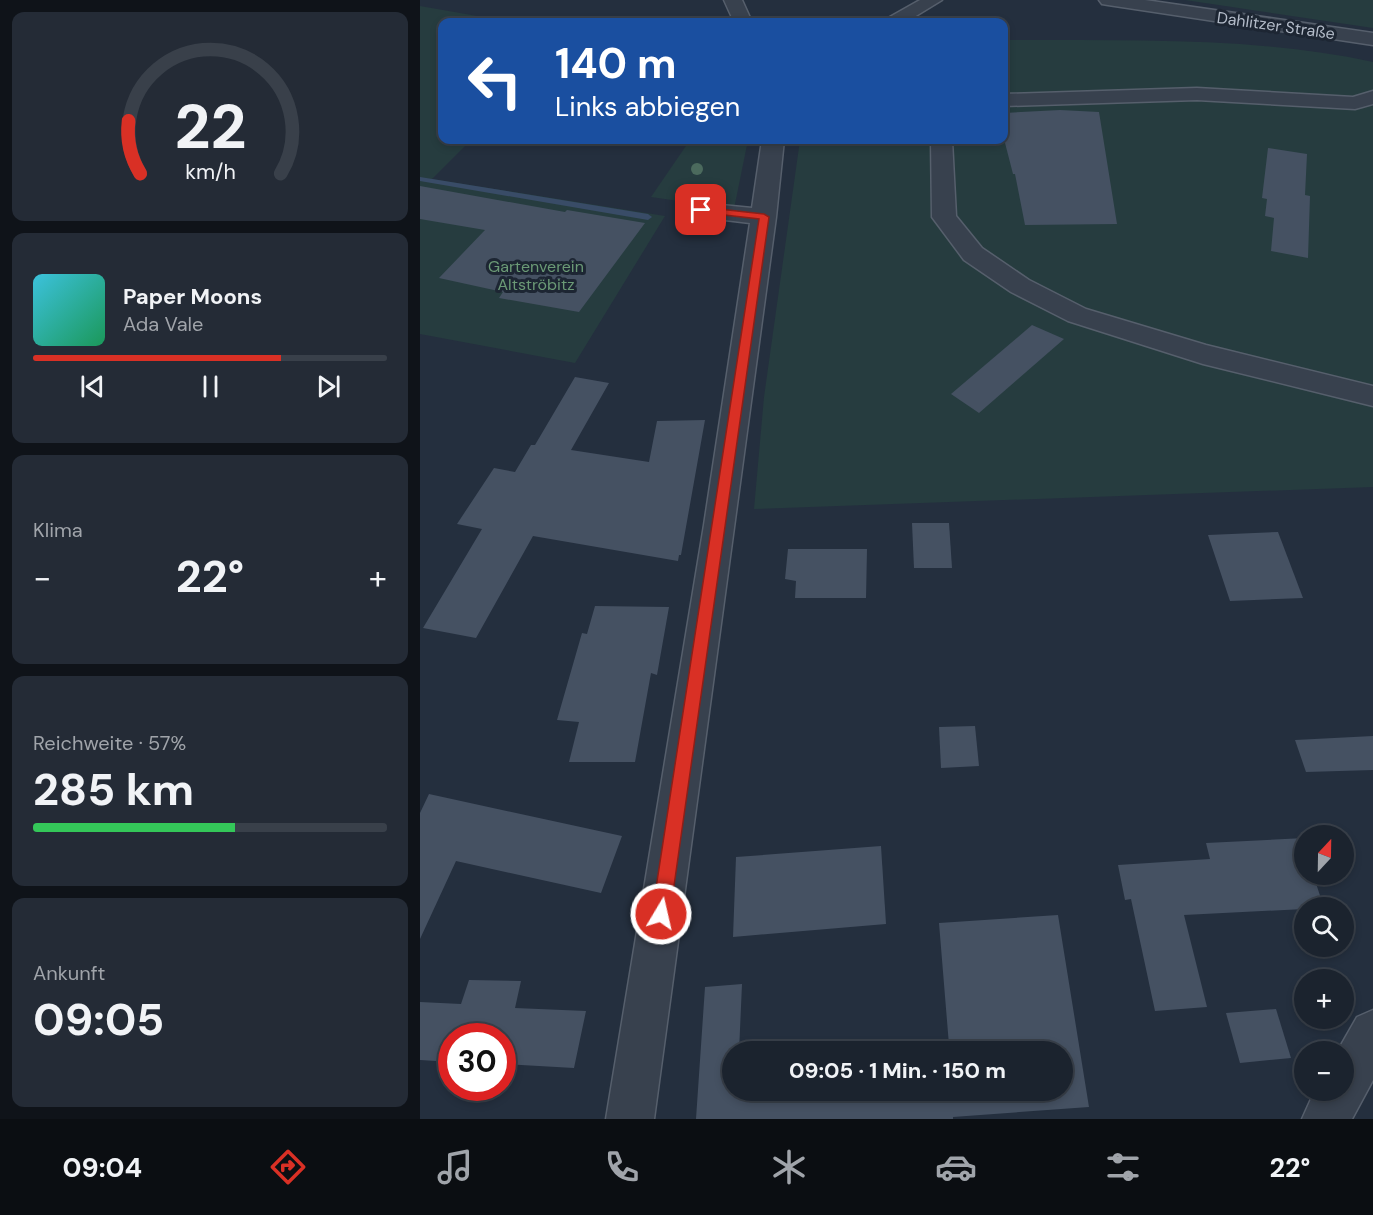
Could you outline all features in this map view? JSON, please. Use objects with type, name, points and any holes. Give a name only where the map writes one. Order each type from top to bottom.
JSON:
[{"type":"street","points":[[733,0],[741,18]]},
{"type":"street","points":[[901,18],[933,0]]},
{"type":"street","name":"Dahlitzer Straße","points":[[1108,0],[1373,39]]},
{"type":"street","points":[[1008,100],[1173,94],[1355,103],[1373,97]]},
{"type":"street","points":[[630,1119],[720,525],[773,144]]},
{"type":"street","points":[[941,144],[944,218],[973,254],[1020,286],[1077,315],[1203,354],[1373,396]]},
{"type":"street","points":[[699,214],[701,210],[764,217]]},
{"type":"street","points":[[1354,1068],[1373,1033]]},
{"type":"street","points":[[1326,1119],[1336,1101]]},
{"type":"green space","points":[[1185,0],[1373,0],[1373,28]]},
{"type":"green space","name":"Gartenverein Altströbitz","points":[[420,6],[489,18],[438,18],[438,144],[467,144],[432,179],[665,216],[575,363],[420,334]]},
{"type":"green space","points":[[1008,40],[1235,44],[1327,54],[1373,62],[1373,487],[754,509],[764,397],[799,144],[1008,144]]},
{"type":"green space","points":[[687,144],[747,144],[734,209],[651,197]]},
{"type":"building","points":[[1060,110],[1099,112],[1117,224],[1025,225],[1015,174],[1013,174],[1005,144],[1008,144],[1008,113]]},
{"type":"building","points":[[1268,148],[1307,154],[1305,195],[1310,196],[1308,258],[1271,251],[1274,218],[1265,216],[1267,199],[1262,198]]},
{"type":"building","points":[[420,186],[565,212],[567,210],[645,223],[579,312],[499,298],[503,292],[439,278],[485,230],[420,219]]},
{"type":"building","points":[[1032,325],[1064,339],[979,413],[951,394]]},
{"type":"building","points":[[575,377],[609,383],[571,450],[649,462],[657,421],[705,420],[681,555],[678,561],[533,536],[476,638],[423,628],[482,529],[457,524],[494,468],[515,472],[531,445],[535,445]]},
{"type":"building","points":[[912,523],[949,523],[952,568],[914,568]]},
{"type":"building","points":[[1278,532],[1303,598],[1230,601],[1208,535]]},
{"type":"building","points":[[788,549],[867,549],[866,598],[795,598],[796,581],[785,579]]},
{"type":"building","points":[[595,606],[669,607],[657,675],[651,673],[635,762],[569,762],[579,722],[557,720],[582,633],[587,634]]},
{"type":"building","points":[[975,726],[979,766],[941,768],[939,727]]},
{"type":"building","points":[[1373,736],[1373,770],[1306,772],[1295,740]]},
{"type":"building","points":[[429,794],[622,836],[601,893],[456,861],[420,939],[420,813]]},
{"type":"building","points":[[1294,839],[1294,885],[1317,885],[1320,897],[1294,897],[1294,910],[1184,915],[1207,1007],[1155,1011],[1131,899],[1125,900],[1118,865],[1210,859],[1206,843]]},
{"type":"building","points":[[881,846],[886,924],[733,937],[736,857]]},
{"type":"building","points":[[1058,915],[1089,1107],[953,1117],[953,1119],[696,1119],[705,987],[742,984],[739,1041],[722,1041],[722,1101],[1073,1101],[1073,1041],[949,1041],[939,923]]},
{"type":"building","points":[[469,980],[521,981],[515,1008],[586,1011],[574,1068],[516,1065],[516,1023],[438,1023],[438,1061],[420,1060],[420,1002],[461,1004]]},
{"type":"building","points":[[1276,1009],[1291,1058],[1240,1063],[1226,1013]]},
{"type":"waterway","points":[[420,179],[648,217]]},
{"type":"route","points":[[661,914],[764,217],[701,210]]}]
